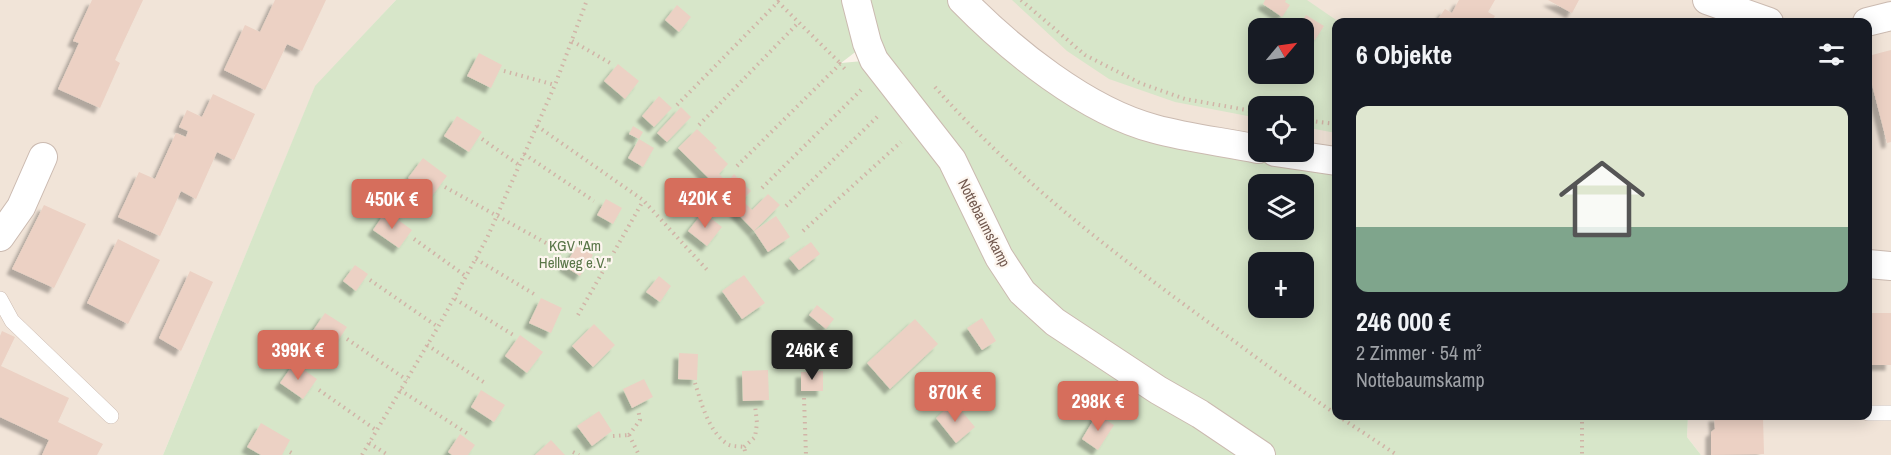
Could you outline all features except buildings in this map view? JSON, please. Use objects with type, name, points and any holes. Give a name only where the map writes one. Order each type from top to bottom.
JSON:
[{"type":"street","name":"Nottebaumskamp","points":[[856,0],[867,43],[874,60],[884,76],[952,160],[999,257],[1022,292],[1055,322],[1261,455]]},
{"type":"street","points":[[962,0],[1015,48],[1050,75],[1105,110],[1154,129],[1248,147]]},
{"type":"street","points":[[1707,0],[1758,18]]},
{"type":"street","points":[[1872,21],[1891,16]]},
{"type":"street","points":[[0,237],[21,207],[43,157]]},
{"type":"street","points":[[1314,158],[1332,161]]},
{"type":"street","points":[[1872,264],[1891,266]]},
{"type":"lane","points":[[0,299],[12,321],[111,416]]},
{"type":"lane","points":[[1872,413],[1891,413]]},
{"type":"path","points":[[362,455],[455,299],[476,259],[555,85],[587,0]]},
{"type":"path","points":[[1021,0],[1085,55],[1140,83],[1185,99],[1248,110]]},
{"type":"path","points":[[677,105],[778,2],[840,64]]},
{"type":"path","points":[[699,125],[799,22]]},
{"type":"path","points":[[572,41],[612,64]]},
{"type":"path","points":[[736,166],[840,64],[867,43]]},
{"type":"path","points":[[504,71],[555,85]]},
{"type":"path","points":[[935,87],[997,152],[1044,195],[1151,280],[1332,411]]},
{"type":"path","points":[[762,189],[863,88]]},
{"type":"path","points":[[786,206],[884,111]]},
{"type":"path","points":[[1314,121],[1332,124]]},
{"type":"path","points":[[537,126],[643,200],[709,272]]},
{"type":"path","points":[[803,231],[908,136]]},
{"type":"path","points":[[482,139],[519,165]]},
{"type":"path","points":[[524,154],[594,201]]},
{"type":"path","points":[[445,187],[564,253]]},
{"type":"path","points":[[578,315],[643,200]]},
{"type":"path","points":[[414,238],[467,277]]},
{"type":"path","points":[[476,259],[534,294]]},
{"type":"path","points":[[370,280],[438,327]]},
{"type":"path","points":[[455,299],[515,336]]},
{"type":"path","points":[[347,339],[407,380]]},
{"type":"path","points":[[427,345],[484,383]]},
{"type":"path","points":[[695,383],[703,409],[717,434],[727,445],[744,447]]},
{"type":"path","points":[[319,390],[376,430]]},
{"type":"path","points":[[400,390],[468,435]]},
{"type":"path","points":[[804,398],[806,455]]},
{"type":"path","points":[[744,447],[755,436],[755,405]]},
{"type":"path","points":[[629,435],[640,420],[638,409]]},
{"type":"path","points":[[1344,420],[1397,455]]},
{"type":"path","points":[[1582,420],[1582,455]]},
{"type":"path","points":[[613,436],[629,435]]},
{"type":"path","points":[[629,435],[639,455]]},
{"type":"path","points":[[369,442],[388,455]]},
{"type":"path","points":[[744,447],[746,455]]},
{"type":"path","points":[[290,452],[295,455]]},
{"type":"path","points":[[573,452],[579,455]]},
{"type":"shaded area","points":[[0,0],[396,0],[315,87],[163,455],[0,455]]},
{"type":"shaded area","points":[[939,0],[1891,0],[1891,455],[1701,455],[1687,437],[1688,420],[1872,420],[1872,18],[1332,18],[1332,176],[1284,162],[1314,162],[1314,96],[1248,96],[1248,152],[1021,86]]},
{"type":"green space","name":"KGV \"Am Hellweg e.V.\"","points":[[396,0],[857,0],[867,43],[841,63],[874,60],[860,0],[955,0],[1059,89],[1248,142],[1248,162],[1314,161],[1332,166],[1332,420],[1688,420],[1687,437],[1701,455],[163,455],[315,86]]},
{"type":"green space","points":[[1012,0],[1307,0],[1333,18],[1332,132],[1314,129],[1314,96],[1248,96],[1248,116],[1175,102],[1109,79],[1067,51]]}]
